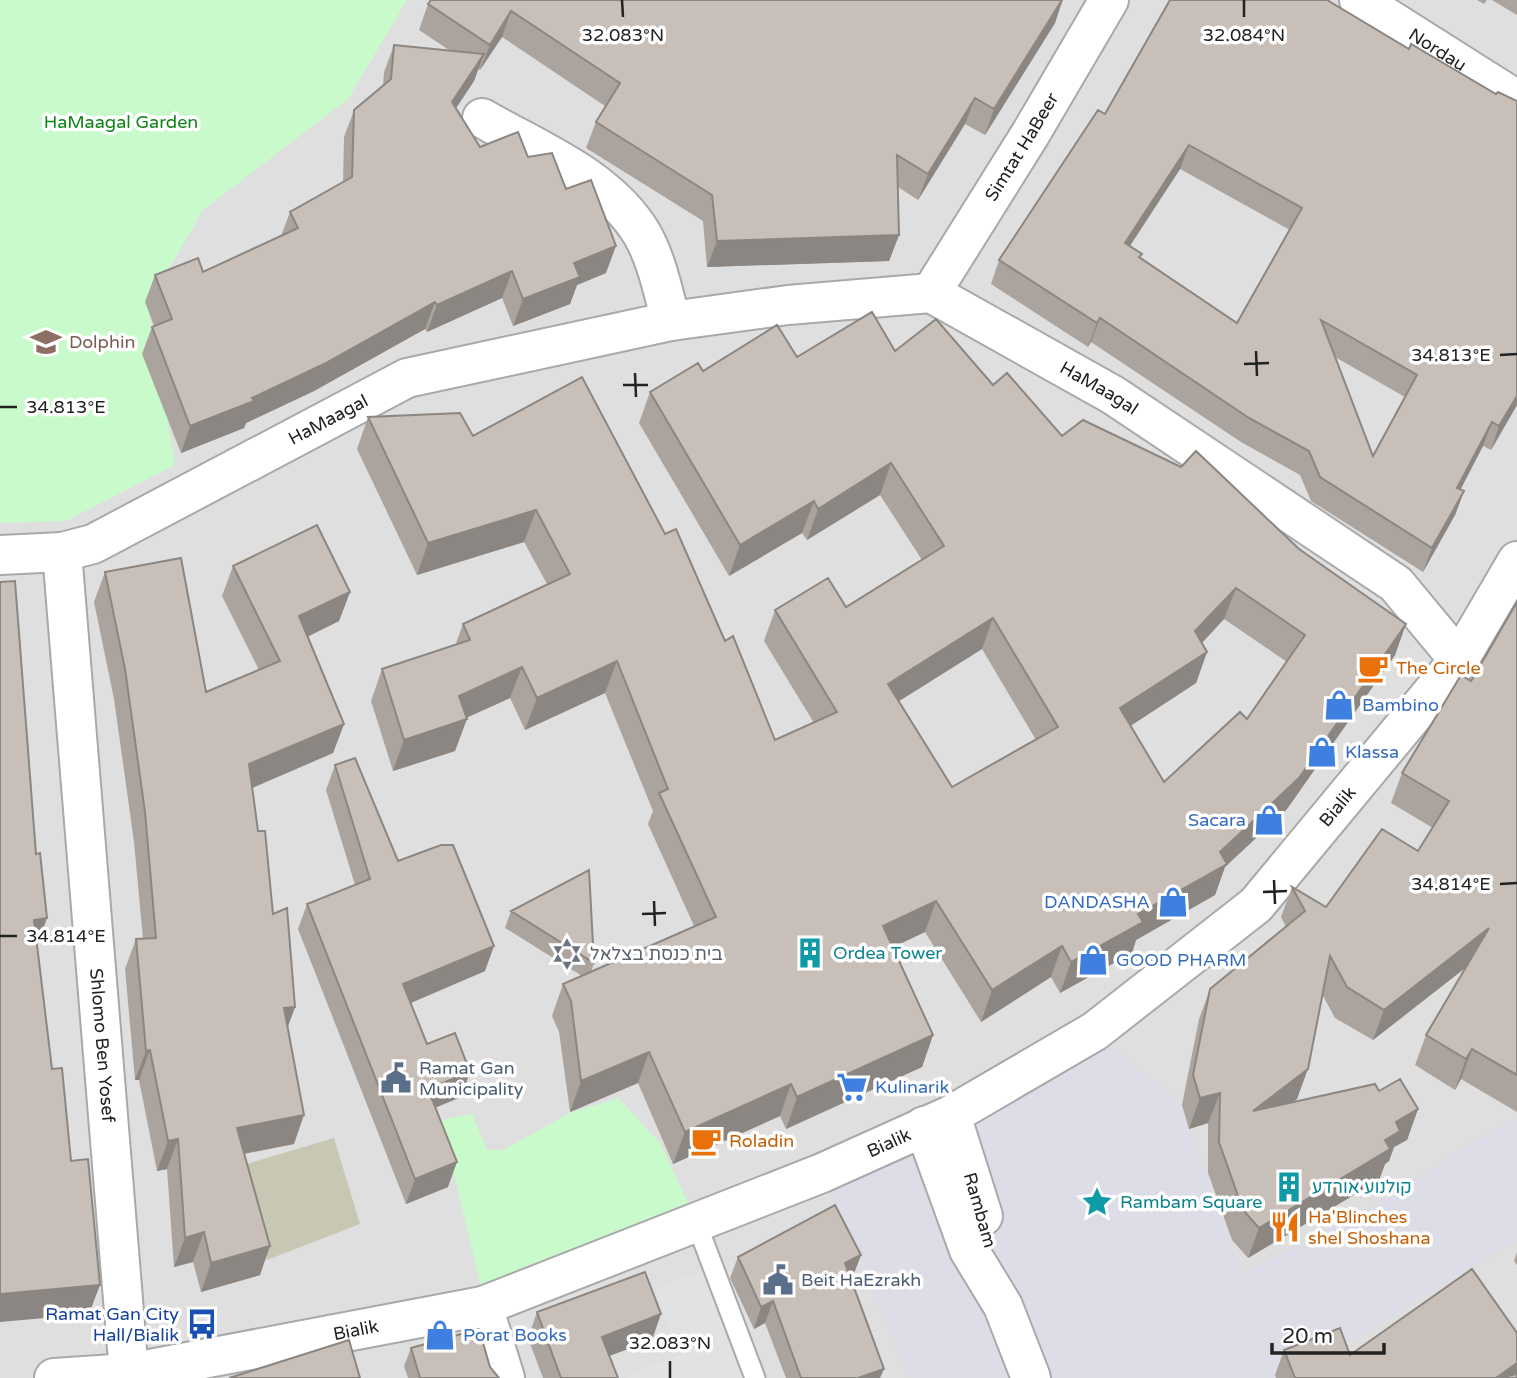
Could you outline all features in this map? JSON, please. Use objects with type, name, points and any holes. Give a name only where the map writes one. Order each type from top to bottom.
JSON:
[{"type":"street","name":"Simtat HaBeer","points":[[931,293],[1031,133],[1109,0]]},
{"type":"street","name":"Nordau","points":[[1359,0],[1517,100]]},
{"type":"street","points":[[481,118],[591,181],[619,202],[642,234],[657,269],[671,321]]},
{"type":"street","name":"HaMaagal","points":[[0,555],[62,552],[93,544],[407,378],[671,321],[788,305],[931,293],[1113,395],[1396,584],[1460,660]]},
{"type":"street","name":"Shlomo Ben Yosef","points":[[62,552],[129,1373]]},
{"type":"street","name":"Bialik","points":[[54,1378],[129,1373],[483,1306],[822,1173],[938,1121],[1095,1031],[1256,905],[1460,660],[1517,561]]},
{"type":"street","name":"Rambam","points":[[938,1121],[990,1238],[1003,1306],[1031,1378]]},
{"type":"street","points":[[483,1306],[505,1378]]},
{"type":"lane","points":[[696,1222],[755,1378]]},
{"type":"shaded area","points":[[0,0],[1517,0],[1517,1378],[0,1378]]},
{"type":"shaded area","points":[[1095,1031],[1182,1105],[1242,1274],[1389,1198],[1455,1153],[1517,1117],[1517,1240],[1331,1353],[1275,1375],[1276,1378],[910,1378],[822,1173],[924,1126],[1002,1303],[990,1238],[951,1115]]},
{"type":"shaded area","points":[[334,1138],[360,1224],[267,1260],[240,1166]]},
{"type":"shaded area","points":[[717,1265],[759,1378],[629,1378],[627,1375],[679,1355],[655,1289]]},
{"type":"green space","name":"HaMaagal Garden","points":[[0,0],[407,0],[348,99],[203,210],[148,305],[175,465],[66,521],[0,523]]},
{"type":"green space","points":[[618,1098],[660,1143],[695,1218],[484,1299],[441,1120],[472,1114],[487,1150],[503,1150],[570,1113]]},
{"type":"building","points":[[431,0],[1062,0],[994,109],[975,98],[928,174],[897,155],[899,235],[717,241],[712,195],[596,122],[620,83],[511,11],[490,45],[428,4]]},
{"type":"building","points":[[1170,0],[1327,0],[1409,49],[1411,44],[1496,94],[1498,92],[1517,101],[1517,396],[1499,426],[1492,422],[1457,488],[1464,491],[1432,548],[1320,477],[1309,451],[1249,418],[1100,318],[1097,323],[999,260],[1098,110],[1105,114]],"holes":[[[1189,145],[1302,208],[1237,323],[1139,257],[1142,254],[1125,243]],[[1321,320],[1417,375],[1373,456]]]},
{"type":"building","points":[[394,45],[484,54],[452,102],[480,147],[518,132],[528,157],[552,153],[566,189],[591,180],[616,246],[574,263],[580,277],[523,299],[512,271],[437,305],[435,302],[324,364],[252,398],[254,401],[190,426],[152,327],[172,319],[155,275],[198,258],[203,272],[298,228],[290,212],[352,177],[354,110],[391,79]]},
{"type":"building","points":[[872,312],[895,351],[936,319],[993,385],[1007,373],[1062,436],[1083,420],[1181,467],[1196,451],[1299,549],[1406,624],[1299,778],[1220,852],[1227,864],[1138,914],[1143,922],[1071,962],[1062,946],[992,990],[936,901],[883,926],[933,1035],[797,1097],[791,1084],[685,1132],[649,1052],[581,1081],[571,1001],[563,984],[716,917],[659,793],[668,789],[617,661],[537,698],[522,667],[459,696],[467,719],[404,740],[382,669],[470,640],[463,624],[570,574],[536,510],[428,543],[368,417],[460,413],[473,436],[582,377],[665,534],[676,529],[725,641],[733,636],[775,740],[837,712],[775,610],[828,578],[846,607],[944,546],[891,463],[818,509],[814,501],[740,545],[650,392],[698,363],[703,371],[777,325],[797,357]],"holes":[[[1236,588],[1305,635],[1247,719],[1240,712],[1164,782],[1120,708],[1207,652],[1195,631]],[[993,618],[1058,727],[952,787],[888,684]]]},
{"type":"building","points":[[317,525],[350,592],[299,616],[344,724],[249,764],[258,831],[265,831],[273,914],[287,908],[295,1007],[284,1008],[304,1115],[237,1128],[270,1246],[211,1263],[204,1232],[185,1238],[178,1139],[168,1141],[150,1050],[146,1051],[136,939],[156,938],[145,812],[125,669],[105,572],[181,558],[206,692],[280,661],[233,566]]},
{"type":"building","points":[[15,581],[36,854],[40,853],[47,918],[34,920],[52,1069],[62,1068],[71,1161],[88,1159],[100,1285],[0,1294],[0,582]]},
{"type":"building","points":[[1517,602],[1517,1075],[1472,1049],[1466,1059],[1426,1035],[1489,928],[1384,1010],[1347,987],[1330,956],[1308,1069],[1253,1111],[1375,1084],[1379,1091],[1400,1079],[1418,1109],[1396,1122],[1400,1131],[1385,1140],[1390,1149],[1259,1228],[1243,1210],[1219,1142],[1220,1093],[1200,1098],[1193,1075],[1210,989],[1305,911],[1292,887],[1326,907],[1382,829],[1418,851],[1449,801],[1402,773],[1461,675],[1471,681]]},
{"type":"building","points":[[355,758],[398,861],[441,845],[453,845],[494,946],[403,984],[427,1044],[455,1033],[470,1072],[428,1089],[457,1162],[415,1179],[307,904],[370,879],[335,765]]},
{"type":"building","points":[[589,870],[594,963],[511,911]]},
{"type":"building","points":[[835,1205],[861,1255],[845,1263],[884,1369],[858,1378],[801,1378],[773,1301],[761,1307],[738,1257]]},
{"type":"building","points":[[1472,1269],[1517,1333],[1517,1363],[1496,1378],[1295,1378],[1284,1350],[1340,1328],[1350,1355]]},
{"type":"building","points":[[645,1272],[661,1314],[602,1337],[618,1378],[561,1378],[537,1312]]},
{"type":"building","points":[[479,1329],[490,1367],[499,1378],[420,1378],[411,1348]]},
{"type":"building","points":[[349,1340],[360,1378],[229,1378]]},
{"type":"building","points":[[1517,1374],[1517,1378],[1498,1378]]},
{"type":"place","name":"Dolphin","points":[[46,342]]},
{"type":"place","name":"The Circle","points":[[1373,668]]},
{"type":"place","name":"Bambino","points":[[1339,705]]},
{"type":"place","name":"Klassa","points":[[1322,752]]},
{"type":"place","name":"Sacara","points":[[1269,820]]},
{"type":"place","name":"DANDASHA","points":[[1173,902]]},
{"type":"place","name":"Ordea Tower","points":[[810,953]]},
{"type":"place","name":"בית כנסת בצלאל","points":[[567,954]]},
{"type":"place","name":"GOOD PHARM","points":[[1093,960]]},
{"type":"place","name":"Ramat Gan Municipality","points":[[396,1078]]},
{"type":"place","name":"Kulinarik","points":[[852,1087]]},
{"type":"place","name":"Roladin","points":[[706,1141]]},
{"type":"place","name":"קולנוע אורדע","points":[[1289,1187]]},
{"type":"place","name":"Rambam Square","points":[[1097,1202]]},
{"type":"place","name":"Ha'Blinches shel Shoshana","points":[[1285,1227]]},
{"type":"place","name":"Beit HaEzrakh","points":[[778,1280]]},
{"type":"place","name":"Ramat Gan City Hall/Bialik","points":[[202,1324]]},
{"type":"place","name":"Porat Books","points":[[440,1335]]}]
